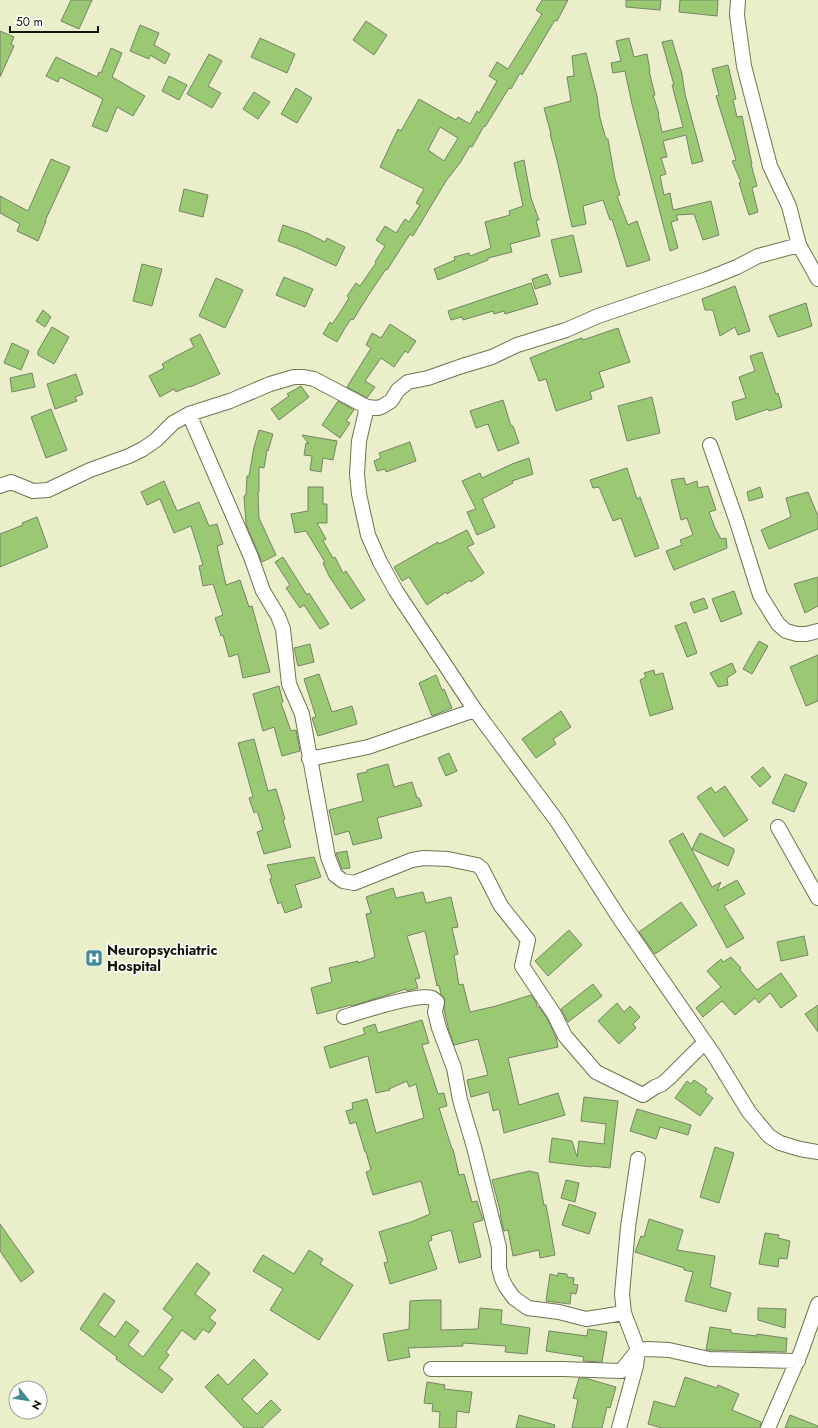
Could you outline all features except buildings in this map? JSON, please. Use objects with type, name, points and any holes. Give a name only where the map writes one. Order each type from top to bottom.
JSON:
[{"type":"street","points":[[738,0],[737,15],[744,66],[770,166],[789,206],[799,246],[818,279]]},
{"type":"street","points":[[0,486],[11,482],[33,491],[48,490],[90,470],[129,456],[143,449],[156,440],[173,423],[189,414],[235,399],[270,384],[294,376],[314,379],[367,407],[378,408],[387,404],[398,390],[408,382],[428,378],[492,357],[517,345],[566,330],[598,316],[707,280],[738,267],[758,256],[799,246]]},
{"type":"street","points":[[367,407],[359,441],[357,474],[359,494],[368,535],[380,562],[396,591],[475,710],[557,821],[620,919],[705,1042],[749,1112],[769,1136],[780,1143],[800,1149],[818,1152]]},
{"type":"street","points":[[189,414],[251,557],[263,590],[278,616],[283,629],[289,684],[302,714],[328,857],[335,875],[343,881],[354,883],[412,860],[424,858],[448,859],[477,865],[482,869],[501,906],[528,940],[522,966],[554,1014],[565,1036],[596,1072],[643,1095],[662,1084],[705,1042]]},
{"type":"street","points":[[710,445],[737,522],[760,595],[778,624],[786,631],[797,634],[806,634],[818,631]]},
{"type":"street","points":[[310,759],[368,747],[475,710]]},
{"type":"street","points":[[778,827],[818,898]]},
{"type":"street","points":[[344,1017],[396,1002],[418,998],[432,998],[437,1002],[435,1012],[439,1028],[454,1068],[460,1100],[474,1146],[499,1247],[499,1268],[506,1287],[514,1298],[528,1308],[559,1312],[586,1318],[624,1313]]},
{"type":"street","points":[[620,1428],[636,1366],[638,1350],[624,1313],[622,1294],[628,1227],[638,1159]]},
{"type":"street","points":[[768,1428],[816,1320],[818,1304]]},
{"type":"street","points":[[431,1369],[621,1371],[638,1350],[648,1349],[669,1350],[709,1359],[798,1361]]},
{"type":"place","name":"Neuropsychiatric Hospital","points":[[94,958]]}]
